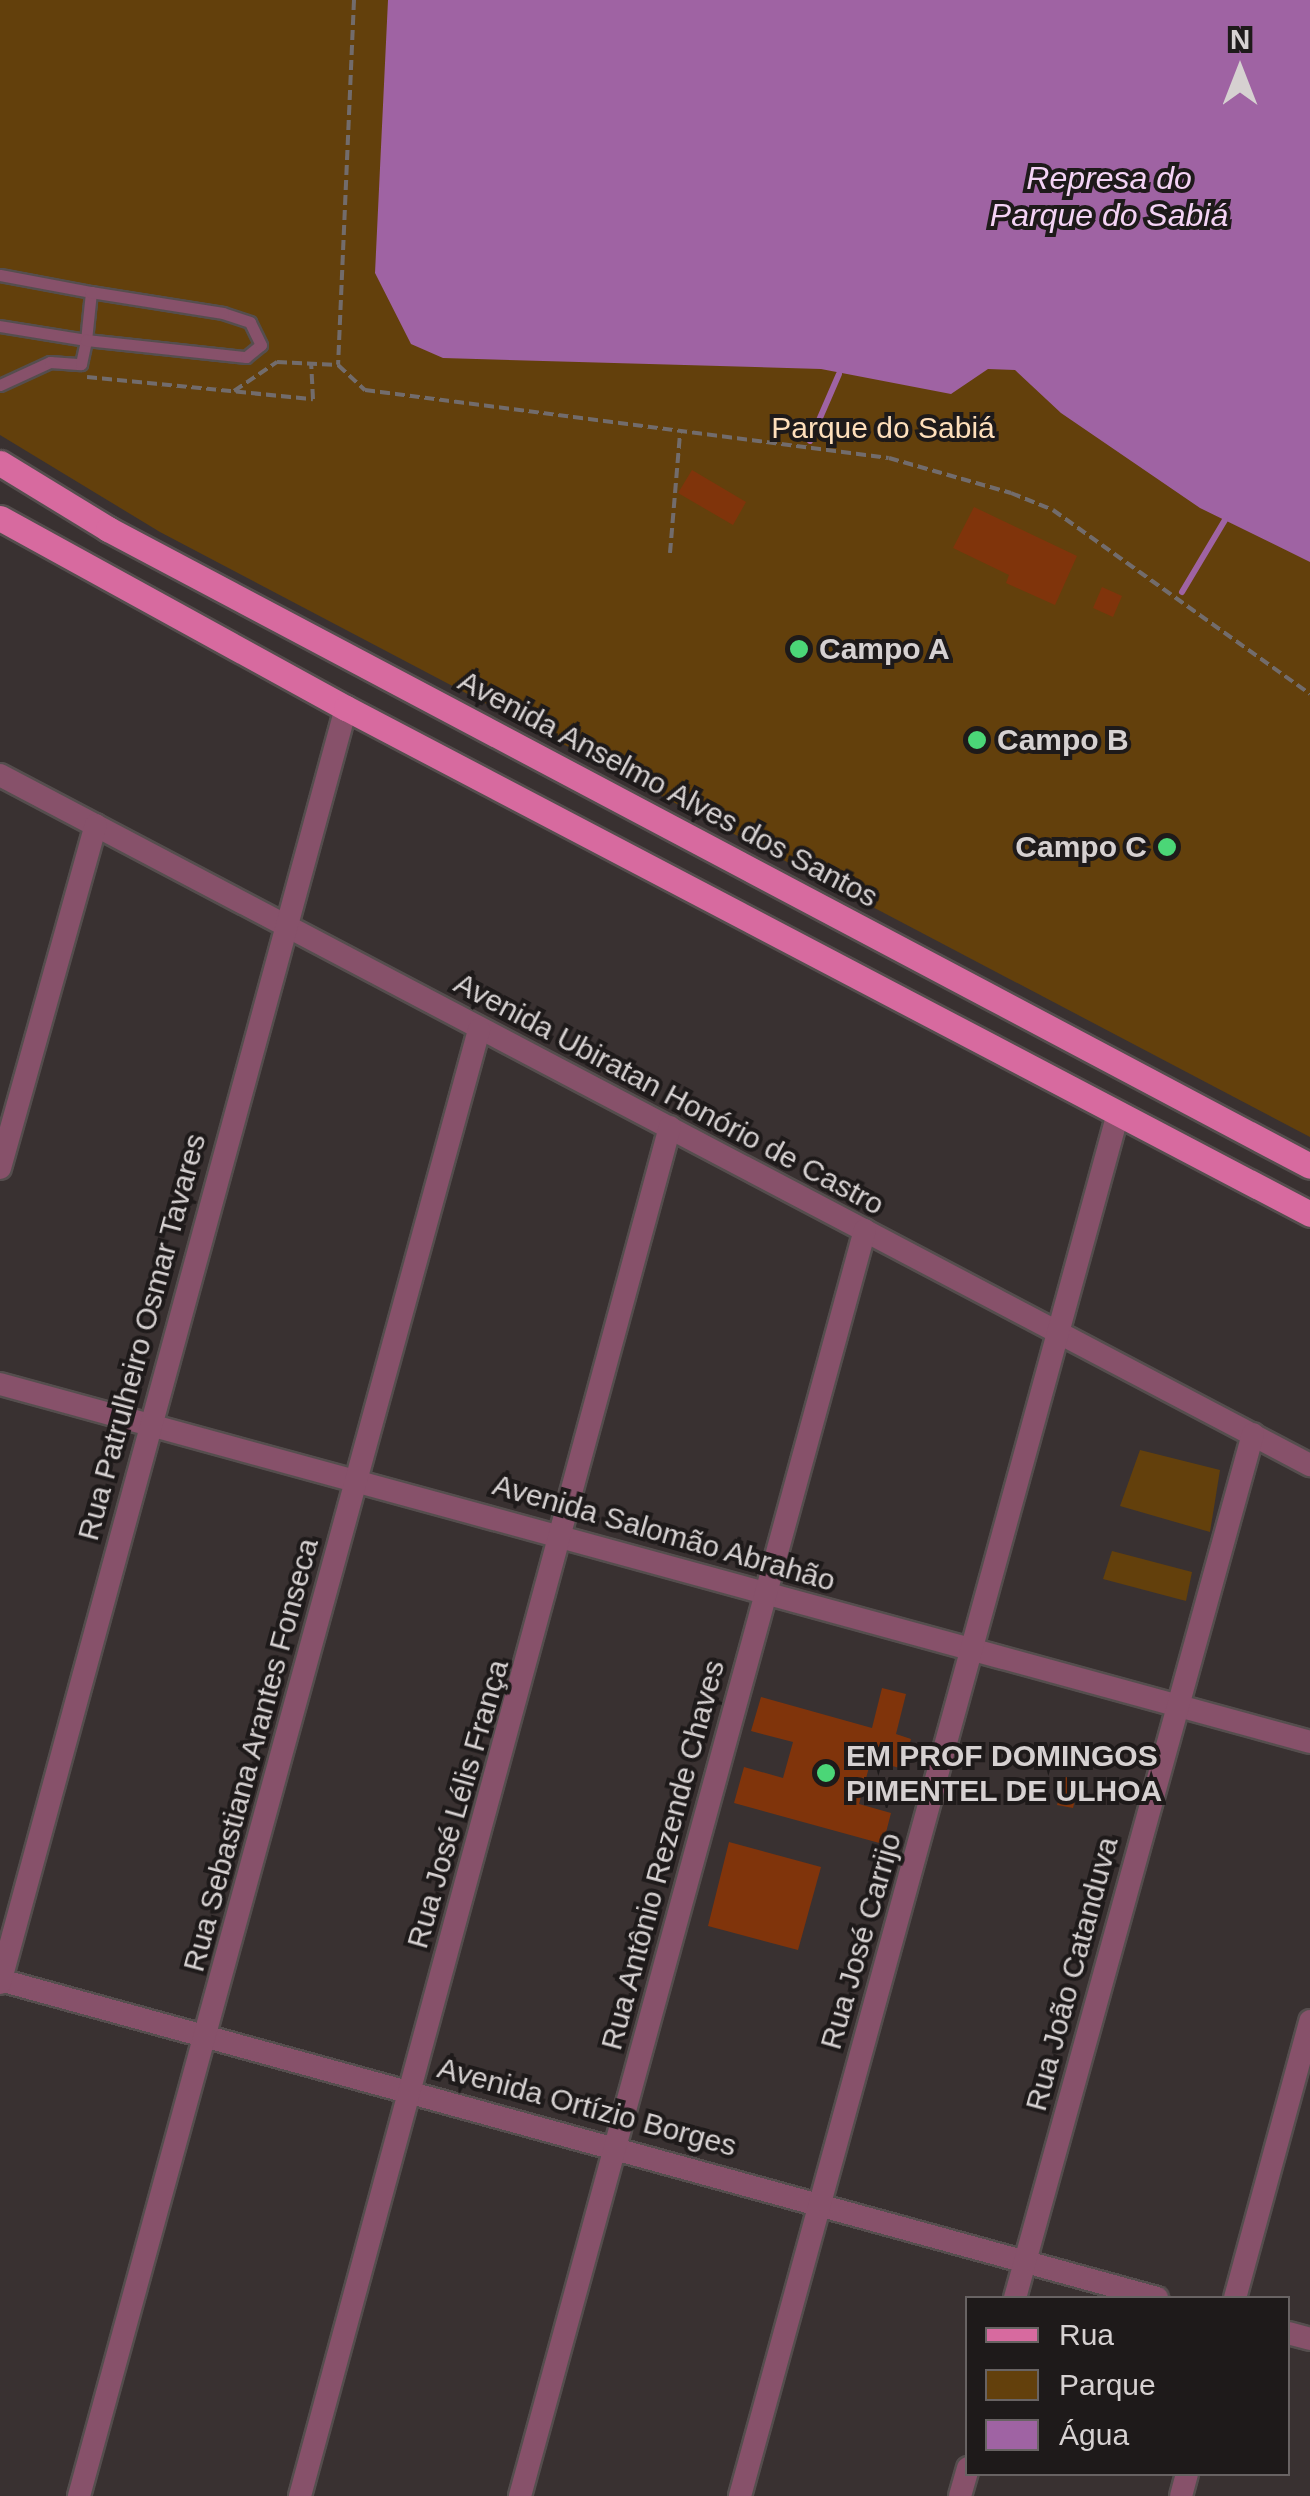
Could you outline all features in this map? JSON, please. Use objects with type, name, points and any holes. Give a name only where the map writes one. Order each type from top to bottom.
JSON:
[{"type":"main road","name":"Avenida Anselmo Alves dos Santos","points":[[0,463],[108,530],[1310,1166]]},
{"type":"main road","points":[[0,518],[346,708],[1310,1214]]},
{"type":"street","name":"Rua Patrulheiro Osmar Tavares","points":[[0,1981],[346,708]]},
{"type":"street","name":"Avenida Ubiratan Honório de Castro","points":[[0,776],[286,923],[478,1030],[1310,1465]]},
{"type":"street","points":[[0,1168],[96,824]]},
{"type":"street","name":"Rua Sebastiana Arantes Fonseca","points":[[79,2496],[478,1030]]},
{"type":"street","name":"Rua José Carrijo","points":[[740,2496],[976,1650],[1118,1113]]},
{"type":"street","name":"Rua José Lélis França","points":[[300,2496],[564,1536],[670,1127]]},
{"type":"street","name":"Rua Antônio Rezende Chaves","points":[[520,2496],[865,1230]]},
{"type":"street","name":"Avenida Salomão Abrahão","points":[[0,1384],[1310,1742]]},
{"type":"street","name":"Rua João Catanduva","points":[[1015,2296],[1253,1434]]},
{"type":"street","name":"Avenida Ortízio Borges","points":[[0,1981],[616,2145],[1148,2296]]},
{"type":"street","points":[[1237,2296],[1310,2021]]},
{"type":"lane","points":[[0,275],[223,313],[250,322],[261,345],[246,357],[86,340],[0,326]]},
{"type":"lane","points":[[0,385],[20,370],[50,362],[81,364],[91,292]]},
{"type":"path","points":[[338,365],[354,0]]},
{"type":"path","points":[[234,391],[277,362],[338,365],[365,390],[906,461],[1038,503],[1310,694]]},
{"type":"path","points":[[83,376],[313,399],[311,364]]},
{"type":"path","points":[[670,553],[681,431]]},
{"type":"green space","name":"Parque do Sabiá","points":[[0,0],[1310,0],[1310,1137],[160,532],[0,435]]},
{"type":"green space","points":[[1140,1450],[1220,1470],[1210,1532],[1120,1506]]},
{"type":"green space","points":[[1112,1551],[1192,1572],[1186,1601],[1103,1579]]},
{"type":"water","name":"Represa do Parque do Sabiá","points":[[388,0],[1310,0],[1310,562],[1200,508],[1061,413],[1015,370],[988,369],[951,394],[821,369],[443,358],[411,344],[375,273]]},
{"type":"building","points":[[692,470],[746,502],[733,525],[678,493]]},
{"type":"building","points":[[974,507],[1077,556],[1055,605],[1006,583],[1009,575],[953,548]]},
{"type":"building","points":[[1102,587],[1122,596],[1113,617],[1093,608]]},
{"type":"building","name":"EM PROF DOMINGOS PIMENTEL DE ULHOA","points":[[882,1688],[906,1694],[896,1734],[911,1739],[903,1769],[871,1760],[859,1804],[891,1813],[883,1844],[734,1803],[744,1767],[783,1778],[793,1742],[751,1731],[761,1697],[872,1728]]},
{"type":"building","points":[[1065,1777],[1080,1780],[1073,1808],[1057,1805]]},
{"type":"building","points":[[729,1842],[821,1867],[798,1950],[708,1926]]},
{"type":"waterway","points":[[810,441],[839,374]]},
{"type":"waterway","points":[[1182,592],[1225,520]]},
{"type":"place","name":"Campo A","points":[[799,649]]},
{"type":"place","name":"Campo B","points":[[977,740]]},
{"type":"place","name":"Campo C","points":[[1167,847]]},
{"type":"place","name":"EM PROF DOMINGOS PIMENTEL DE ULHOA","points":[[826,1773]]}]
